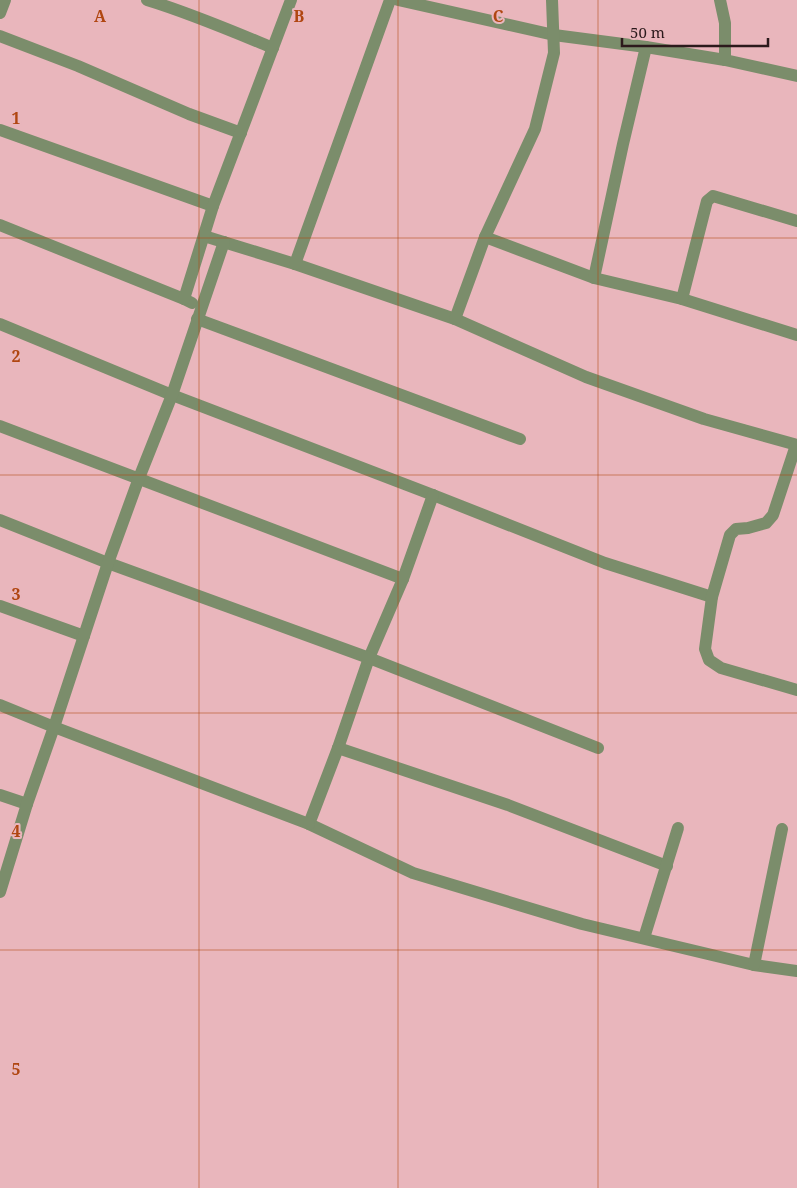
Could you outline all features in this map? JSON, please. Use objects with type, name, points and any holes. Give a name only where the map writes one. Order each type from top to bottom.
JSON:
[{"type":"street","points":[[0,13],[5,0]]},
{"type":"street","points":[[146,0],[236,32],[273,48]]},
{"type":"street","points":[[184,299],[213,206],[292,0]]},
{"type":"street","points":[[295,264],[390,0]]},
{"type":"street","points":[[398,0],[554,35],[725,60],[797,76]]},
{"type":"street","points":[[455,320],[485,237],[535,129],[554,54],[552,0]]},
{"type":"street","points":[[720,0],[725,24],[725,60]]},
{"type":"street","points":[[0,36],[78,66],[188,114],[240,133]]},
{"type":"street","points":[[594,278],[646,47]]},
{"type":"street","points":[[0,130],[213,206]]},
{"type":"street","points":[[682,299],[707,201],[713,196],[797,221]]},
{"type":"street","points":[[0,225],[184,299],[200,314],[520,439]]},
{"type":"street","points":[[204,236],[295,264],[455,320],[586,377],[704,419],[797,445],[773,515],[766,523],[736,529],[730,535],[712,597],[705,649],[708,660],[721,668],[797,690]]},
{"type":"street","points":[[485,237],[594,278],[682,299],[797,335]]},
{"type":"street","points":[[1,887],[108,563],[138,478],[172,395],[224,242]]},
{"type":"street","points":[[0,324],[172,395],[605,563],[712,597]]},
{"type":"street","points":[[0,426],[402,579]]},
{"type":"street","points":[[309,824],[369,658],[402,579],[433,495]]},
{"type":"street","points":[[0,520],[108,563],[369,658],[598,748]]},
{"type":"street","points":[[0,606],[84,636]]},
{"type":"street","points":[[0,705],[309,824],[414,873],[582,924],[754,965],[797,970]]},
{"type":"street","points":[[338,748],[508,805],[667,866]]},
{"type":"street","points":[[0,795],[27,804]]},
{"type":"street","points":[[644,938],[678,828]]},
{"type":"street","points":[[754,965],[782,829]]}]
